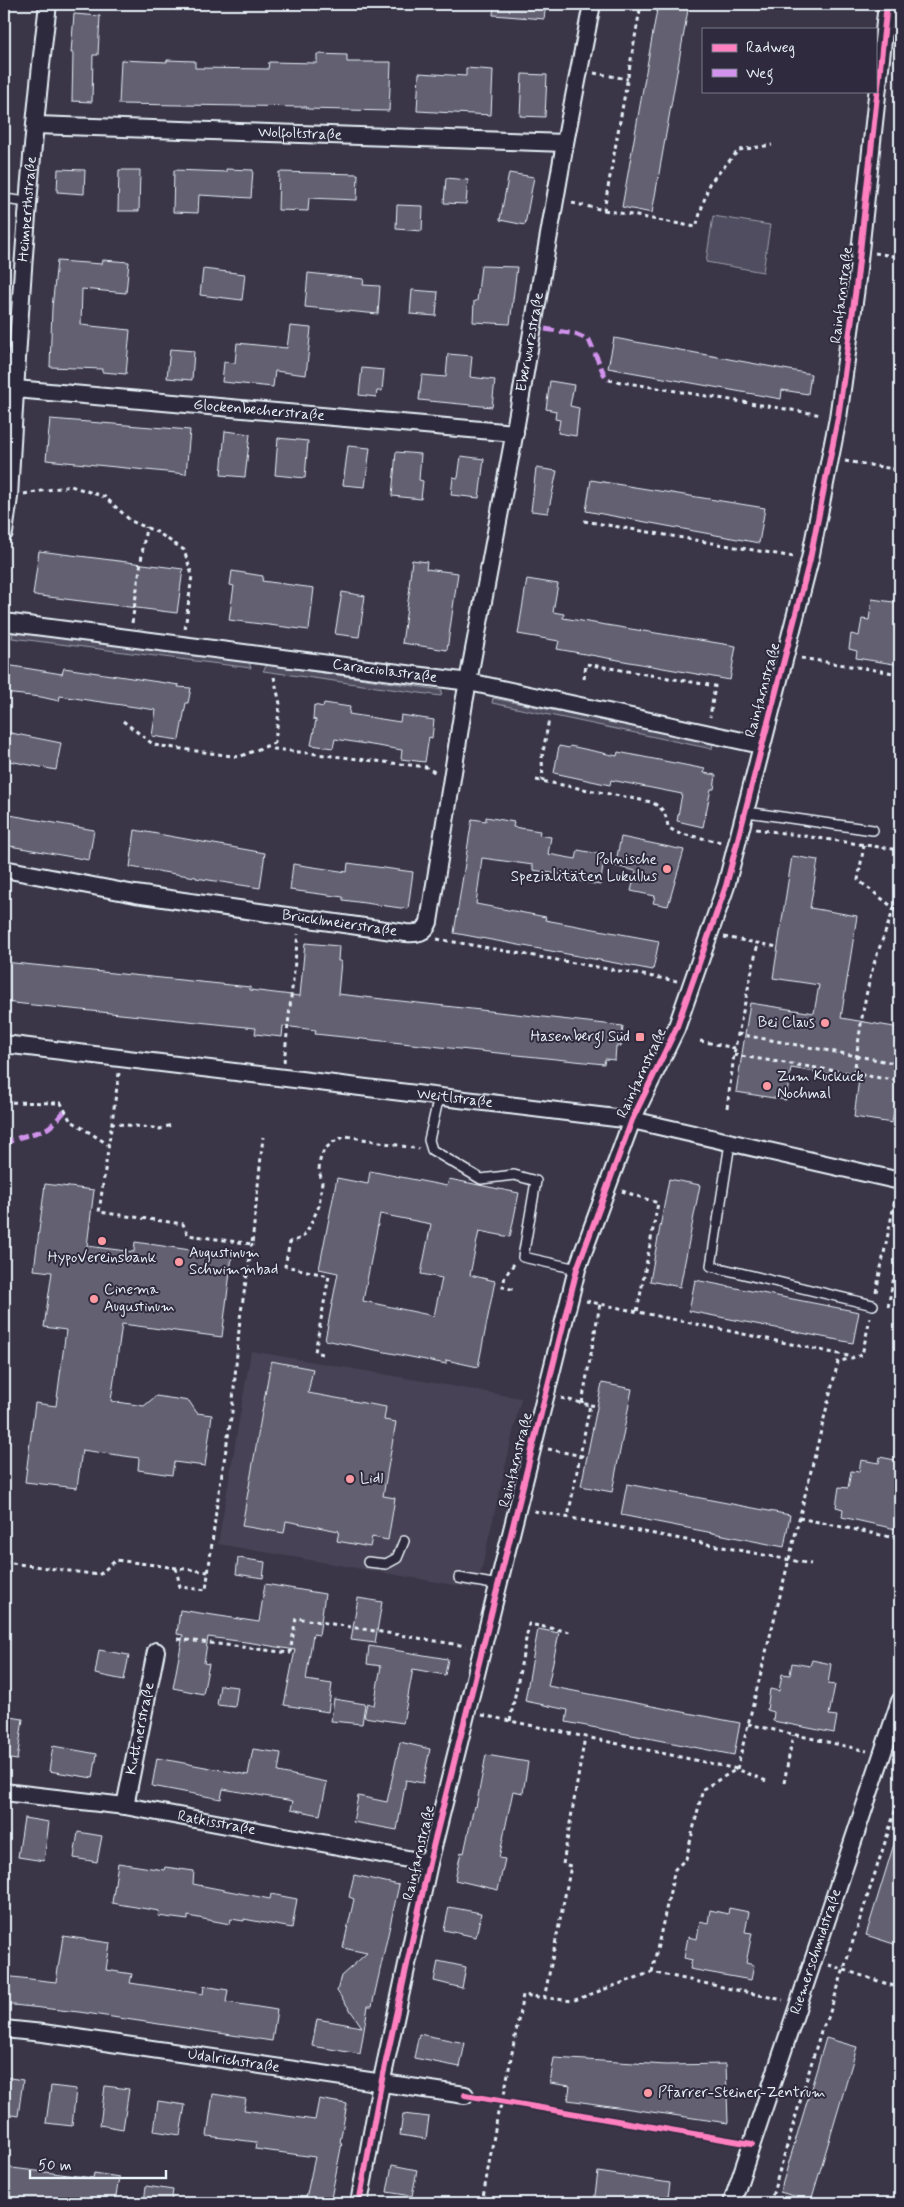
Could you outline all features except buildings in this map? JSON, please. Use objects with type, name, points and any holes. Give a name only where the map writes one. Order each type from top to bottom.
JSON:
[{"type":"street","name":"Heimperthstraße","points":[[4,533],[9,497],[9,389],[48,4]]},
{"type":"street","name":"Eberwurzstraße","points":[[469,682],[556,200],[564,143],[592,4]]},
{"type":"street","name":"Rainfarnstraße","points":[[360,2203],[381,2084],[429,1863],[576,1269],[632,1120],[676,1029],[710,934],[738,846],[761,745],[769,722],[810,559],[838,418],[860,250],[887,4]]},
{"type":"street","name":"Wolfoltstraße","points":[[35,125],[564,143]]},
{"type":"street","name":"Glockenbecherstraße","points":[[9,389],[514,434]]},
{"type":"street","name":"Caracciolastraße","points":[[4,622],[469,682],[761,745]]},
{"type":"street","points":[[422,932],[427,928],[429,922],[469,682]]},
{"type":"street","name":"Brücklmeierstraße","points":[[4,869],[135,894],[406,934],[422,932]]},
{"type":"street","name":"Weitlstraße","points":[[4,1044],[282,1076],[632,1120],[900,1181]]},
{"type":"street","name":"Kuttnerstraße","points":[[125,1806],[156,1651]]},
{"type":"street","name":"Riemerschmidstraße","points":[[732,2203],[900,1701]]},
{"type":"street","name":"Ratkisstraße","points":[[4,1792],[125,1806],[429,1863]]},
{"type":"street","name":"Udalrichstraße","points":[[4,2029],[43,2033],[465,2095]]},
{"type":"lane","points":[[4,199],[28,202]]},
{"type":"lane","points":[[745,819],[873,830]]},
{"type":"lane","points":[[439,1096],[429,1140],[432,1150],[481,1179],[514,1175],[536,1181],[523,1257],[576,1269]]},
{"type":"lane","points":[[730,1142],[711,1266],[873,1306]]},
{"type":"lane","points":[[368,1562],[386,1564],[397,1558],[404,1541]]},
{"type":"lane","points":[[459,1578],[498,1585]]},
{"type":"path","points":[[604,210],[641,4]]},
{"type":"path","points":[[579,70],[628,79]]},
{"type":"path","points":[[556,200],[696,227],[709,184],[739,150],[772,145]]},
{"type":"path","points":[[860,250],[900,257]]},
{"type":"path","points":[[609,380],[838,418]]},
{"type":"path","points":[[829,459],[900,470]]},
{"type":"path","points":[[9,497],[71,486],[105,497],[131,521],[146,527],[184,550],[192,576],[185,630]]},
{"type":"path","points":[[584,521],[810,559]]},
{"type":"path","points":[[131,624],[146,527]]},
{"type":"path","points":[[786,655],[900,674]]},
{"type":"path","points":[[584,679],[586,664],[715,686],[710,718]]},
{"type":"path","points":[[274,677],[280,704],[274,749],[426,768],[444,778],[452,779]]},
{"type":"path","points":[[543,782],[542,758],[549,720]]},
{"type":"path","points":[[123,721],[154,745],[239,757],[275,742]]},
{"type":"path","points":[[536,780],[651,802],[662,807],[668,826],[678,833],[738,846]]},
{"type":"path","points":[[745,819],[864,845],[900,850]]},
{"type":"path","points":[[864,845],[858,880],[895,909],[900,917]]},
{"type":"path","points":[[854,1074],[865,994],[895,909],[900,886]]},
{"type":"path","points":[[282,1076],[300,918]]},
{"type":"path","points":[[422,932],[431,938],[693,983]]},
{"type":"path","points":[[710,934],[778,947]]},
{"type":"path","points":[[727,1108],[735,1048],[758,943]]},
{"type":"path","points":[[738,1034],[900,1064]]},
{"type":"path","points":[[700,1041],[735,1048]]},
{"type":"path","points":[[734,1056],[900,1081]]},
{"type":"path","points":[[122,1057],[99,1212],[183,1224],[188,1235],[252,1244]]},
{"type":"path","points":[[4,1102],[61,1103],[70,1120],[109,1145]]},
{"type":"path","points":[[111,1123],[160,1129],[171,1124]]},
{"type":"path","points":[[322,1354],[316,1352],[329,1276],[285,1266],[290,1242],[302,1238],[319,1206],[322,1182],[319,1170],[324,1150],[333,1142],[346,1136],[432,1150]]},
{"type":"path","points":[[176,1568],[180,1587],[206,1590],[216,1504],[232,1412],[240,1318],[252,1244],[263,1137]]},
{"type":"path","points":[[608,1186],[658,1203],[637,1312]]},
{"type":"path","points":[[652,1972],[675,1869],[686,1859],[702,1789],[737,1769],[838,1362],[862,1355],[895,1200]]},
{"type":"path","points":[[886,1311],[900,1246]]},
{"type":"path","points":[[515,1290],[503,1287],[505,1276],[523,1253]]},
{"type":"path","points":[[4,1277],[8,1280],[4,1312]]},
{"type":"path","points":[[569,1297],[854,1358]]},
{"type":"path","points":[[582,1403],[600,1304]]},
{"type":"path","points":[[545,1395],[597,1406]]},
{"type":"path","points":[[568,1517],[590,1404]]},
{"type":"path","points":[[532,1446],[587,1457]]},
{"type":"path","points":[[517,1507],[811,1564]]},
{"type":"path","points":[[799,1518],[900,1539]]},
{"type":"path","points":[[4,1562],[100,1575],[116,1560],[208,1572]]},
{"type":"path","points":[[178,1639],[290,1653],[296,1618],[481,1648]]},
{"type":"path","points":[[510,1721],[529,1624],[570,1632]]},
{"type":"path","points":[[466,1712],[737,1769],[766,1781]]},
{"type":"path","points":[[748,1724],[882,1754]]},
{"type":"path","points":[[784,1783],[793,1734]]},
{"type":"path","points":[[544,1999],[572,1866],[563,1864],[585,1737]]},
{"type":"path","points":[[770,2203],[821,2031],[828,2018],[900,1796]]},
{"type":"path","points":[[813,1960],[900,1988]]},
{"type":"path","points":[[482,2203],[498,2113],[503,2100],[523,1996],[572,2001],[652,1972],[798,2003]]},
{"type":"path","points":[[898,2041],[900,2033]]},
{"type":"shaded area","points":[[713,216],[770,225],[763,272],[706,262]]},
{"type":"shaded area","points":[[13,632],[249,662],[251,668],[12,638]]},
{"type":"shaded area","points":[[267,665],[442,690],[441,696],[263,671]]},
{"type":"shaded area","points":[[493,698],[713,743],[712,749],[492,703]]},
{"type":"shaded area","points":[[251,1351],[521,1398],[477,1589],[218,1544]]},
{"type":"marked path","points":[[545,329],[575,334],[589,340],[604,374],[609,380]]},
{"type":"marked path","points":[[4,1145],[48,1128],[65,1111]]},
{"type":"cycle path","points":[[359,2203],[381,2084],[429,1863],[577,1269],[632,1120],[676,1029],[726,886],[810,559],[838,418],[856,288],[887,4]]},
{"type":"cycle path","points":[[465,2095],[752,2144]]},
{"type":"place","name":"Polnische Spezialitäten Lukullus","points":[[667,869]]},
{"type":"place","name":"Bei Claus","points":[[825,1023]]},
{"type":"place","name":"Hasenbergl Süd","points":[[640,1037]]},
{"type":"place","name":"Zum Kuckuck Nochmal","points":[[767,1086]]},
{"type":"place","name":"HypoVereinsbank","points":[[102,1241]]},
{"type":"place","name":"Augustinum Schwimmbad","points":[[179,1262]]},
{"type":"place","name":"Cinema Augustinum","points":[[94,1299]]},
{"type":"place","name":"Lidl","points":[[350,1479]]},
{"type":"place","name":"Pfarrer-Steiner-Zentrum","points":[[648,2093]]}]
